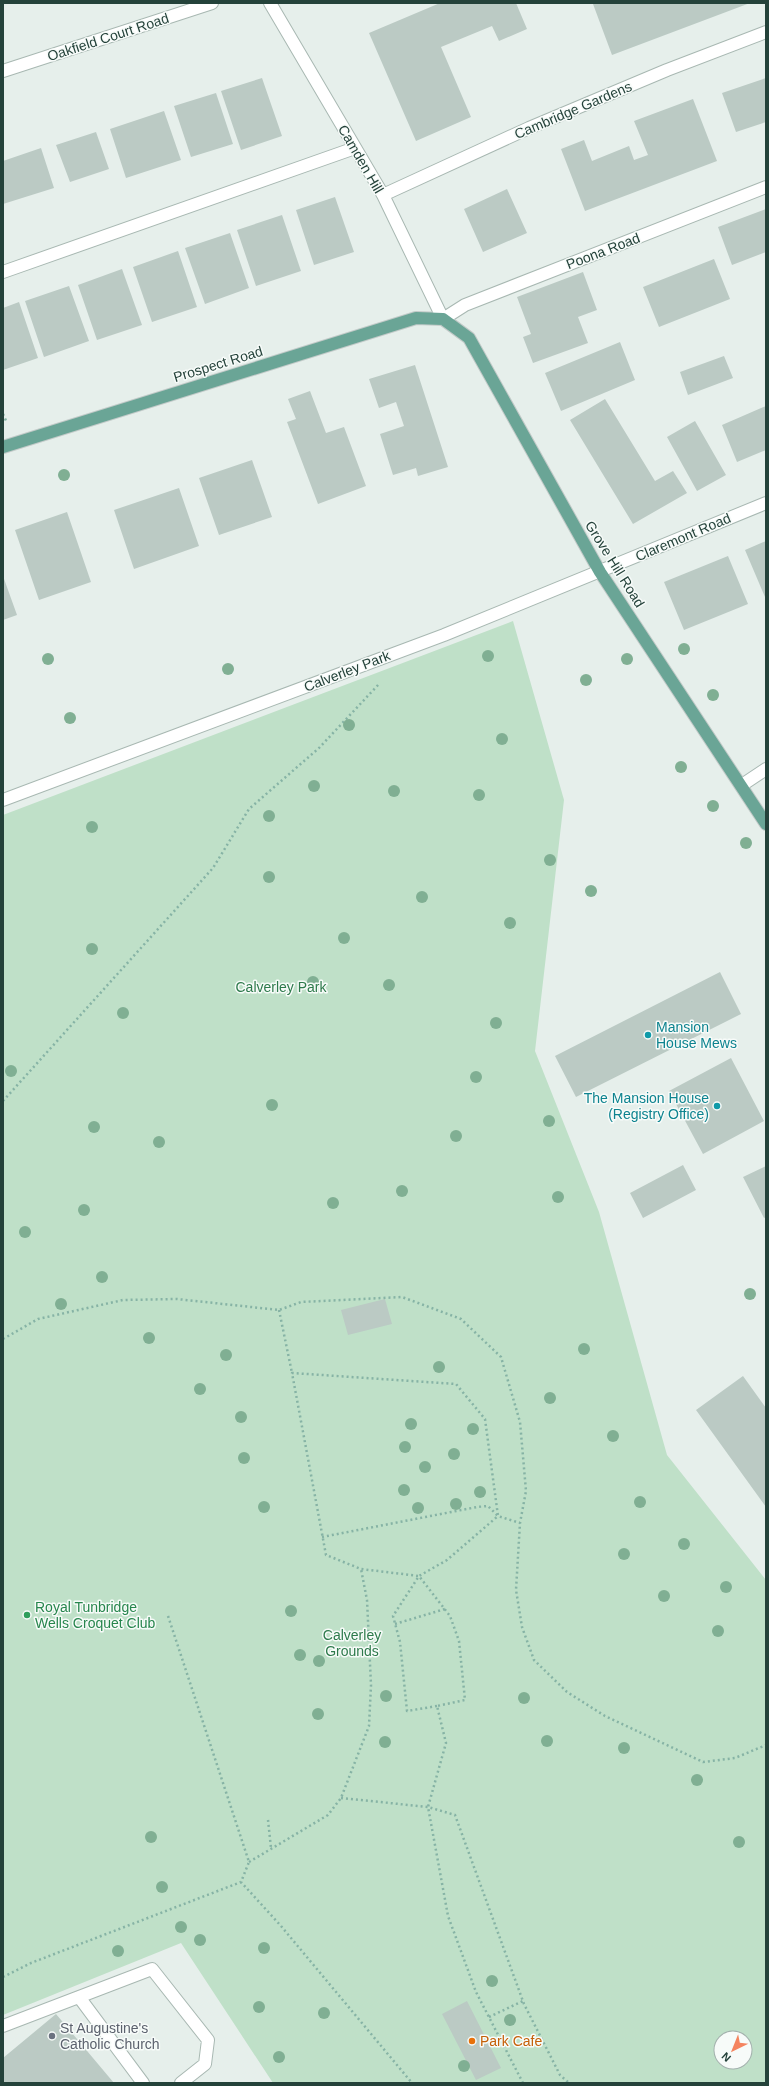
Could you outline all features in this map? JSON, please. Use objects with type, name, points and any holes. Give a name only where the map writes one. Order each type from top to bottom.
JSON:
[{"type":"main road","name":"Prospect Road","points":[[3,447],[416,318],[444,319]]},
{"type":"main road","name":"Grove Hill Road","points":[[444,319],[469,338],[600,572],[742,785],[766,824]]},
{"type":"street","name":"Oakfield Court Road","points":[[3,71],[212,3]]},
{"type":"street","name":"Camden Hill","points":[[270,3],[383,195],[444,319]]},
{"type":"street","name":"Cambridge Gardens","points":[[383,195],[529,128],[666,70],[766,32]]},
{"type":"street","points":[[3,272],[356,148]]},
{"type":"street","name":"Poona Road","points":[[444,319],[466,305],[766,188]]},
{"type":"street","name":"Claremont Road","points":[[600,572],[766,502]]},
{"type":"street","name":"Calverley Park","points":[[3,800],[444,635],[600,572]]},
{"type":"street","points":[[742,785],[766,769]]},
{"type":"street","points":[[3,2026],[152,1969],[208,2040],[206,2064],[181,2083]]},
{"type":"street","points":[[79,1997],[143,2083]]},
{"type":"path","points":[[3,1101],[213,868],[249,809],[319,748],[380,683]]},
{"type":"path","points":[[3,1339],[38,1319],[124,1300],[177,1299],[279,1310],[301,1302],[402,1297],[461,1319],[501,1356],[520,1422],[526,1491],[520,1523],[516,1590],[522,1627],[534,1660],[567,1692],[605,1716],[703,1762],[735,1758],[766,1744]]},
{"type":"path","points":[[279,1310],[326,1555],[361,1569],[419,1576],[450,1616],[459,1641],[465,1700],[407,1711],[400,1642],[393,1616],[419,1576],[447,1560],[498,1516]]},
{"type":"path","points":[[292,1373],[456,1384],[486,1418],[498,1516]]},
{"type":"path","points":[[322,1537],[488,1506],[498,1516],[520,1523]]},
{"type":"path","points":[[3,1977],[31,1963],[241,1882],[249,1862],[328,1815],[341,1798],[369,1726],[371,1685],[367,1600],[361,1569]]},
{"type":"path","points":[[395,1624],[445,1609]]},
{"type":"path","points":[[168,1616],[249,1862]]},
{"type":"path","points":[[437,1706],[446,1744],[428,1807],[448,1916],[476,1992],[523,2083]]},
{"type":"path","points":[[341,1798],[428,1807],[455,1815],[523,2001],[560,2075],[569,2083]]},
{"type":"path","points":[[268,1820],[271,1848]]},
{"type":"path","points":[[241,1882],[281,1926],[412,2083]]},
{"type":"path","points":[[489,2017],[523,2001]]},
{"type":"green space","name":"Calverley Grounds","points":[[513,621],[564,800],[535,1051],[599,1212],[667,1455],[766,1580],[766,2083],[273,2083],[181,1943],[3,2015],[3,815]]},
{"type":"building","points":[[440,3],[516,3],[527,29],[499,41],[492,26],[441,47],[471,117],[416,141],[369,33]]},
{"type":"building","points":[[750,3],[612,55],[593,4]]},
{"type":"building","points":[[262,78],[282,136],[241,150],[221,91]]},
{"type":"building","points":[[766,78],[766,122],[736,132],[722,93]]},
{"type":"building","points":[[216,93],[233,144],[191,157],[174,106]]},
{"type":"building","points":[[693,99],[717,161],[585,211],[561,149],[584,140],[592,161],[629,146],[634,160],[648,155],[634,121]]},
{"type":"building","points":[[164,111],[181,160],[126,178],[110,129]]},
{"type":"building","points":[[96,132],[109,169],[70,182],[56,145]]},
{"type":"building","points":[[41,148],[54,188],[3,204],[3,161]]},
{"type":"building","points":[[507,189],[527,233],[483,252],[464,209]]},
{"type":"building","points":[[335,197],[354,252],[314,265],[296,210]]},
{"type":"building","points":[[766,209],[766,252],[732,265],[718,227]]},
{"type":"building","points":[[282,215],[301,271],[256,286],[237,230]]},
{"type":"building","points":[[230,233],[249,288],[205,304],[185,248]]},
{"type":"building","points":[[178,251],[197,307],[152,322],[133,267]]},
{"type":"building","points":[[714,259],[730,299],[659,327],[643,287]]},
{"type":"building","points":[[122,269],[142,325],[97,340],[78,285]]},
{"type":"building","points":[[583,272],[597,310],[578,317],[588,343],[533,363],[523,337],[531,334],[517,297]]},
{"type":"building","points":[[69,286],[89,341],[44,357],[25,301]]},
{"type":"building","points":[[19,302],[38,358],[3,370],[3,308]]},
{"type":"building","points":[[620,342],[635,380],[561,411],[545,373]]},
{"type":"building","points":[[724,356],[733,378],[688,395],[680,372]]},
{"type":"building","points":[[415,365],[448,467],[418,476],[416,468],[393,475],[380,434],[404,426],[396,402],[379,408],[369,379]]},
{"type":"building","points":[[310,391],[326,433],[344,427],[366,486],[318,504],[287,422],[296,419],[288,399]]},
{"type":"building","points":[[605,399],[655,481],[673,471],[687,493],[633,524],[570,420]]},
{"type":"building","points":[[766,406],[766,450],[737,462],[722,425]]},
{"type":"building","points":[[695,421],[726,475],[697,491],[667,437]]},
{"type":"building","points":[[252,460],[272,517],[219,535],[199,478]]},
{"type":"building","points":[[179,488],[199,546],[134,569],[114,510]]},
{"type":"building","points":[[67,512],[91,582],[39,600],[15,530]]},
{"type":"building","points":[[766,541],[766,597],[765,597],[745,550]]},
{"type":"building","points":[[728,556],[748,604],[684,630],[664,582]]},
{"type":"building","points":[[3,576],[17,615],[3,620]]},
{"type":"building","name":"Mansion House Mews","points":[[720,972],[741,1014],[576,1097],[555,1056]]},
{"type":"building","name":"The Mansion House (Registry Office)","points":[[731,1058],[764,1121],[703,1154],[669,1091]]},
{"type":"building","points":[[683,1165],[696,1190],[643,1218],[630,1193]]},
{"type":"building","points":[[766,1166],[766,1217],[764,1218],[743,1177]]},
{"type":"building","points":[[385,1299],[392,1324],[348,1335],[341,1310]]},
{"type":"building","points":[[743,1376],[766,1408],[766,1507],[696,1410]]},
{"type":"building","name":"Park Cafe","points":[[467,2001],[501,2068],[476,2080],[442,2014]]},
{"type":"building","name":"St Augustine's Catholic Church","points":[[56,2014],[114,2083],[3,2083],[3,2058]]},
{"type":"place","name":"Mansion House Mews","points":[[648,1035]]},
{"type":"place","name":"The Mansion House (Registry Office)","points":[[717,1106]]},
{"type":"place","name":"Royal Tunbridge Wells Croquet Club","points":[[27,1615]]},
{"type":"place","name":"St Augustine's Catholic Church","points":[[52,2036]]},
{"type":"place","name":"Park Cafe","points":[[472,2041]]}]
